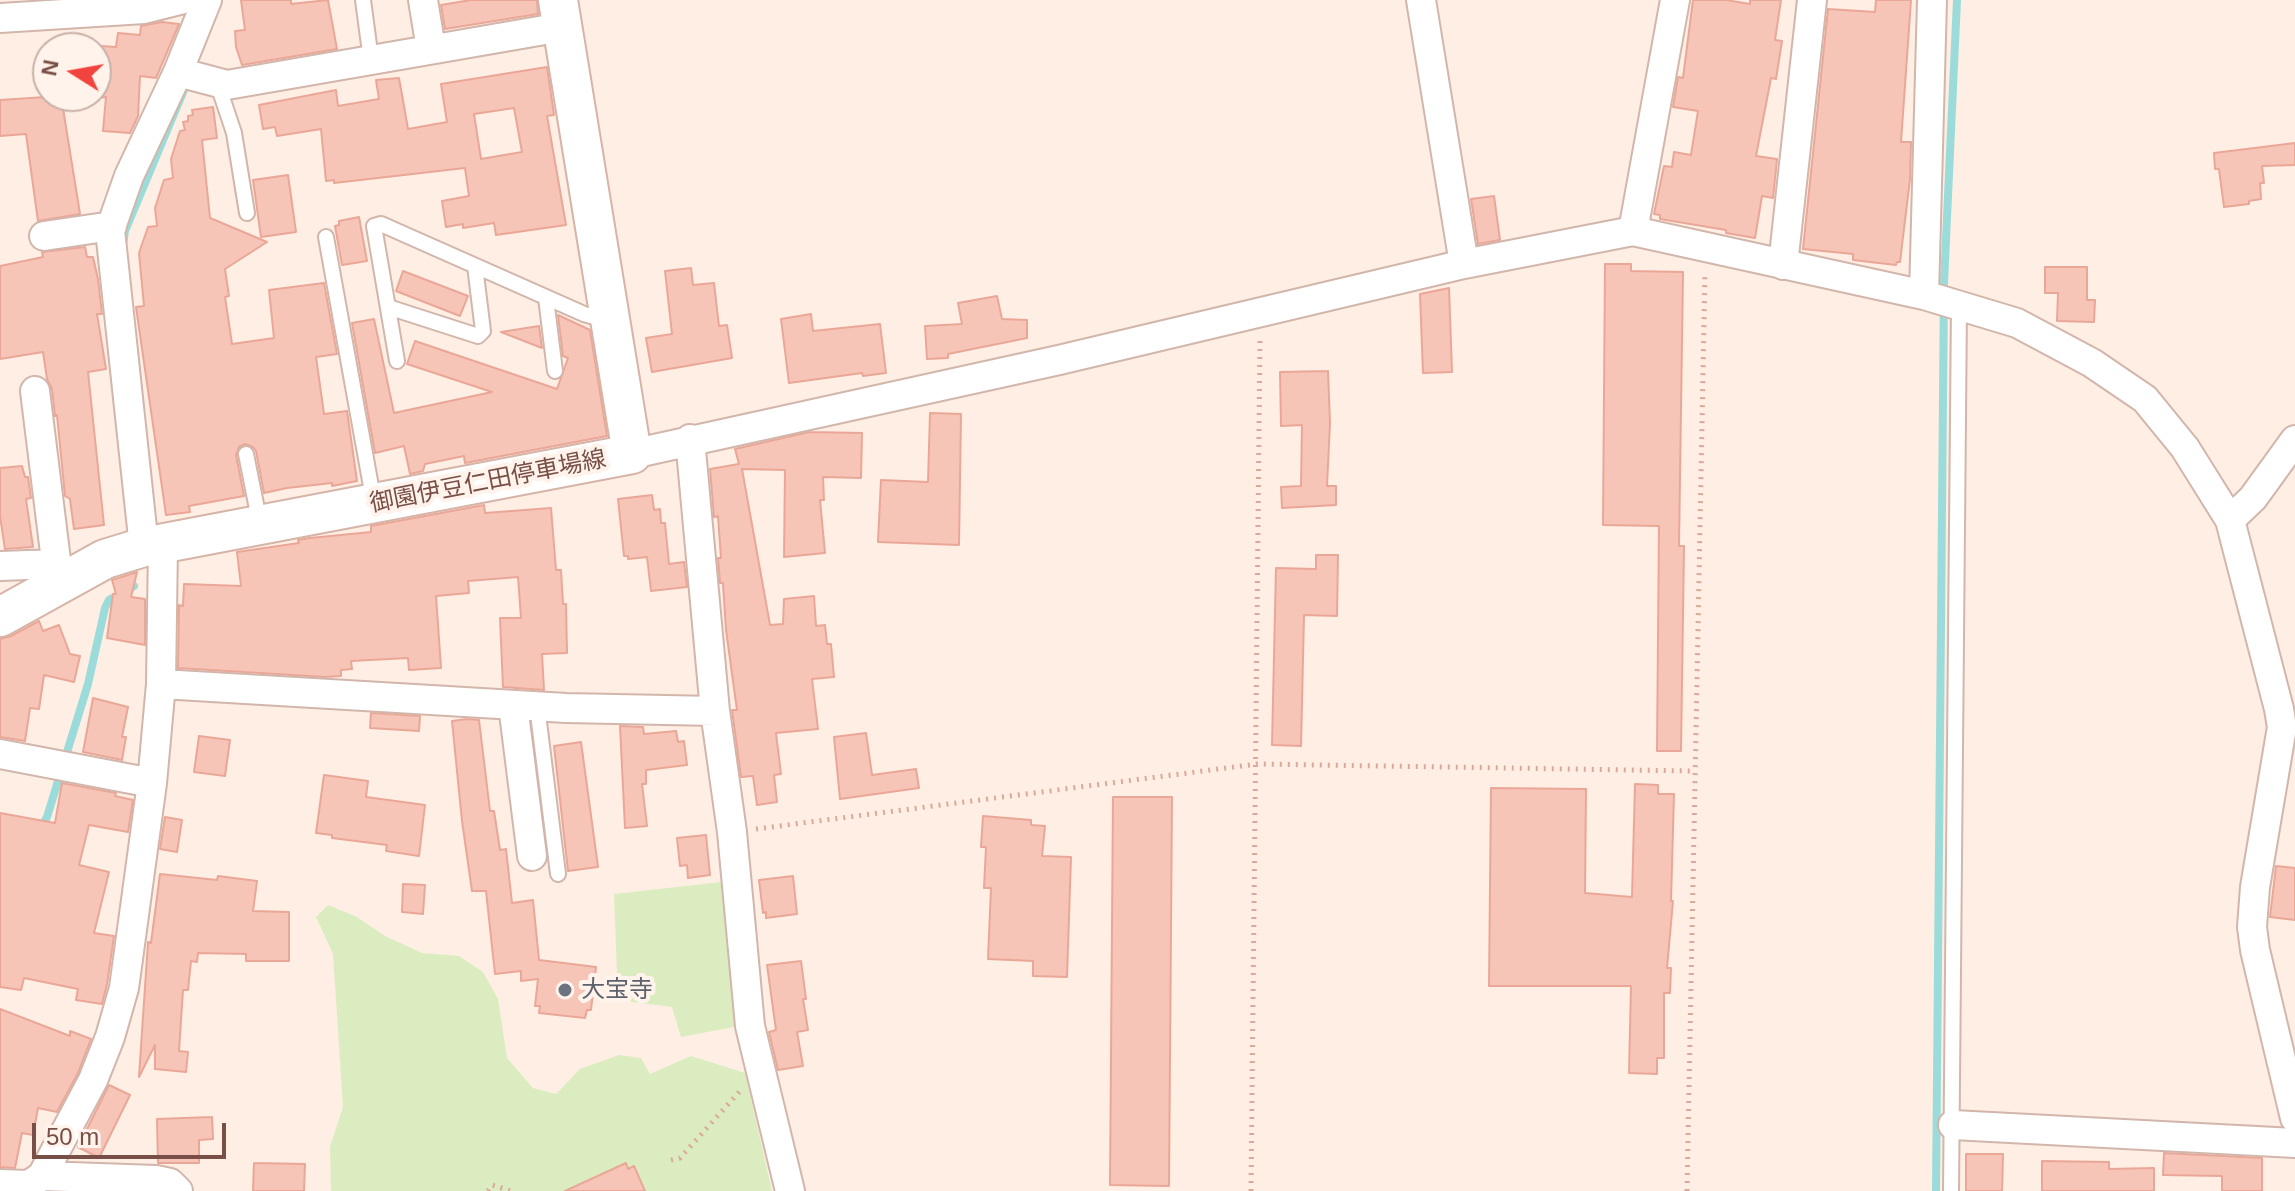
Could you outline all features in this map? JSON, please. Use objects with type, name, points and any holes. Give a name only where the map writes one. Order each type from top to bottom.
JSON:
[{"type":"main road","name":"御園伊豆仁田停車場線","points":[[0,617],[57,574],[154,546],[632,454],[560,14]]},
{"type":"street","points":[[0,18],[144,9],[180,0]]},
{"type":"street","points":[[33,1184],[93,1080],[124,988],[152,783],[161,684],[154,546],[112,226],[129,176],[178,72],[207,0]]},
{"type":"street","points":[[423,0],[431,49]]},
{"type":"street","points":[[1421,0],[1464,264]]},
{"type":"street","points":[[1633,231],[1675,0]]},
{"type":"street","points":[[1783,265],[1812,0]]},
{"type":"street","points":[[1924,295],[1932,0]]},
{"type":"street","points":[[178,72],[227,85],[431,49],[560,14]]},
{"type":"street","points":[[44,236],[112,226]]},
{"type":"street","points":[[632,454],[1059,360],[1464,264],[1633,231],[1924,295],[2017,323],[2092,363],[2145,399],[2185,448],[2230,520],[2279,709],[2288,728],[2255,887],[2252,927],[2295,1118]]},
{"type":"street","points":[[0,566],[57,574],[35,391]]},
{"type":"street","points":[[690,439],[715,711],[732,832],[750,1026],[790,1191]]},
{"type":"street","points":[[2230,520],[2253,498],[2295,440]]},
{"type":"street","points":[[161,684],[525,706],[715,711]]},
{"type":"street","points":[[525,706],[532,856]]},
{"type":"street","points":[[0,754],[152,783]]},
{"type":"street","points":[[1953,1125],[2295,1143]]},
{"type":"street","points":[[0,1184],[156,1180],[170,1183],[178,1191]]},
{"type":"lane","points":[[363,0],[371,60]]},
{"type":"lane","points":[[217,82],[234,133],[247,213]]},
{"type":"lane","points":[[397,361],[374,226],[381,224],[584,314],[609,318]]},
{"type":"lane","points":[[326,237],[374,504]]},
{"type":"lane","points":[[388,307],[478,336],[483,331],[475,266]]},
{"type":"lane","points":[[546,298],[555,371]]},
{"type":"lane","points":[[1951,1191],[1959,306]]},
{"type":"lane","points":[[246,454],[261,525]]},
{"type":"lane","points":[[525,706],[558,874]]},
{"type":"path","points":[[1687,1191],[1705,249]]},
{"type":"path","points":[[1251,1191],[1260,311]]},
{"type":"path","points":[[732,832],[1257,764],[1694,771]]},
{"type":"path","points":[[671,1160],[680,1158],[752,1077],[762,1072]]},
{"type":"path","points":[[488,1191],[492,1185],[511,1191]]},
{"type":"green space","points":[[731,881],[744,1025],[681,1037],[672,1007],[618,1000],[614,894]]},
{"type":"green space","points":[[328,905],[357,917],[385,936],[422,953],[459,956],[483,972],[498,999],[507,1058],[533,1088],[556,1094],[580,1069],[619,1055],[641,1058],[650,1074],[691,1056],[745,1073],[772,1191],[331,1191],[330,1147],[343,1107],[333,954],[316,917]]},
{"type":"building","points":[[241,0],[291,0],[291,4],[328,0],[337,49],[242,65],[235,31],[245,30]]},
{"type":"building","points":[[471,0],[537,0],[538,14],[445,29],[441,5]]},
{"type":"building","points":[[1693,0],[1750,4],[1750,0],[1781,0],[1775,40],[1782,41],[1776,79],[1771,78],[1756,156],[1777,159],[1773,198],[1762,196],[1755,238],[1660,219],[1660,215],[1654,214],[1664,166],[1672,167],[1674,152],[1691,155],[1698,111],[1673,107],[1678,77],[1683,78]]},
{"type":"building","points":[[1876,0],[1911,0],[1901,142],[1911,142],[1910,179],[1900,262],[1896,265],[1853,260],[1853,254],[1803,249],[1828,9],[1875,12]]},
{"type":"building","points":[[162,22],[179,24],[156,78],[140,76],[138,116],[130,133],[103,131],[105,112],[112,112],[112,47],[116,47],[118,33],[140,35],[141,26]]},
{"type":"building","points":[[547,67],[554,115],[547,116],[566,225],[496,235],[494,223],[463,228],[463,224],[446,227],[442,201],[469,196],[465,168],[334,183],[334,180],[326,181],[321,129],[277,136],[275,127],[263,129],[259,105],[336,90],[338,106],[379,99],[376,80],[399,78],[408,129],[447,122],[441,84]],"holes":[[[514,108],[522,152],[481,159],[474,114]]]},
{"type":"building","points":[[32,98],[32,112],[64,112],[80,214],[38,221],[26,134],[0,136],[0,100]]},
{"type":"building","points":[[213,107],[217,138],[202,140],[210,218],[267,242],[225,269],[229,296],[225,297],[232,344],[274,338],[269,290],[324,283],[337,354],[316,357],[324,414],[347,411],[357,481],[264,493],[256,451],[245,444],[239,447],[236,455],[244,496],[189,506],[190,512],[166,515],[136,307],[144,306],[139,253],[148,227],[157,226],[155,208],[164,180],[173,178],[171,159],[180,131],[185,130],[183,122],[193,115],[192,110]]},
{"type":"building","points":[[2295,143],[2295,165],[2262,166],[2264,183],[2260,183],[2261,199],[2224,207],[2214,153]]},
{"type":"building","points":[[288,175],[296,232],[261,237],[253,180]]},
{"type":"building","points":[[1494,196],[1500,240],[1478,244],[1471,199]]},
{"type":"building","points":[[359,217],[367,261],[342,265],[335,226],[339,225],[339,221]]},
{"type":"building","points":[[85,247],[87,257],[93,257],[98,279],[102,314],[97,314],[106,369],[88,372],[104,525],[74,529],[70,499],[65,496],[57,415],[43,352],[0,359],[0,266],[43,257],[42,252]]},
{"type":"building","points":[[1605,264],[1631,264],[1631,271],[1683,272],[1679,546],[1684,546],[1681,751],[1657,751],[1659,526],[1603,525]]},
{"type":"building","points":[[2045,267],[2087,267],[2087,300],[2095,300],[2094,322],[2057,321],[2058,293],[2045,293]]},
{"type":"building","points":[[691,268],[693,285],[714,283],[719,326],[727,325],[732,358],[652,372],[646,338],[672,334],[665,271]]},
{"type":"building","points":[[403,271],[468,296],[460,316],[396,291]]},
{"type":"building","points":[[1449,288],[1452,372],[1423,373],[1420,294]]},
{"type":"building","points":[[997,296],[1002,319],[1027,320],[1027,338],[948,354],[948,358],[927,359],[925,326],[962,324],[958,303]]},
{"type":"building","points":[[811,314],[813,331],[880,324],[886,373],[863,376],[862,373],[789,383],[781,319]]},
{"type":"building","points":[[558,315],[590,330],[607,436],[465,463],[464,456],[425,464],[423,471],[410,474],[404,446],[375,453],[352,323],[374,319],[394,413],[492,392],[407,364],[415,341],[557,389],[568,358],[563,356]]},
{"type":"building","points":[[539,326],[542,348],[501,332]]},
{"type":"building","points":[[1328,371],[1330,423],[1327,486],[1336,486],[1336,505],[1282,508],[1281,487],[1301,486],[1302,425],[1281,426],[1280,372]]},
{"type":"building","points":[[930,413],[961,414],[959,545],[878,542],[881,480],[928,482]]},
{"type":"building","points":[[809,432],[862,433],[861,478],[823,477],[824,500],[820,500],[825,553],[784,557],[785,470],[742,469],[770,625],[783,624],[784,599],[814,596],[816,626],[825,625],[827,644],[831,644],[834,677],[812,679],[818,729],[776,733],[781,774],[774,775],[777,802],[757,805],[753,776],[741,777],[732,710],[737,710],[723,583],[720,583],[718,516],[714,517],[710,469],[739,464],[735,449]]},
{"type":"building","points":[[22,466],[25,477],[28,477],[31,498],[26,499],[33,547],[5,549],[0,516],[0,468]]},
{"type":"building","points":[[652,495],[654,510],[660,509],[661,523],[665,523],[669,564],[684,562],[687,587],[651,591],[647,557],[628,559],[624,556],[618,499]]},
{"type":"building","points":[[484,505],[485,513],[551,508],[556,570],[561,570],[563,604],[566,604],[567,653],[542,654],[544,690],[503,687],[500,618],[521,618],[518,577],[468,581],[469,593],[436,596],[441,668],[409,670],[408,658],[351,661],[352,669],[341,670],[341,676],[325,677],[178,668],[179,605],[183,606],[184,584],[241,586],[237,552],[299,543],[298,540],[310,538],[371,532],[371,526]]},
{"type":"building","points":[[1316,555],[1338,555],[1337,616],[1304,615],[1301,746],[1272,745],[1276,568],[1316,569]]},
{"type":"building","points":[[137,572],[131,597],[145,599],[145,645],[107,638],[113,594],[116,594],[112,580]]},
{"type":"building","points":[[39,621],[43,631],[59,625],[70,654],[80,656],[74,682],[44,675],[39,709],[30,708],[25,741],[0,737],[0,639]]},
{"type":"building","points":[[93,698],[128,707],[122,737],[126,737],[122,760],[83,752]]},
{"type":"building","points":[[371,713],[420,716],[419,731],[370,728]]},
{"type":"building","points":[[479,720],[490,811],[494,811],[500,850],[506,849],[512,903],[533,900],[539,960],[596,967],[591,1010],[587,1010],[585,1018],[539,1013],[540,1006],[535,1006],[538,979],[521,981],[521,971],[495,974],[486,891],[472,891],[462,821],[452,721]]},
{"type":"building","points":[[620,726],[643,727],[644,734],[676,731],[678,742],[684,741],[687,765],[646,770],[646,784],[642,784],[647,826],[625,828]]},
{"type":"building","points":[[866,733],[872,775],[916,769],[919,788],[840,799],[834,737]]},
{"type":"building","points":[[199,736],[230,740],[225,776],[194,772]]},
{"type":"building","points":[[581,742],[598,867],[568,871],[554,746]]},
{"type":"building","points":[[324,775],[368,781],[366,797],[425,805],[419,856],[386,851],[387,845],[316,833]]},
{"type":"building","points":[[62,783],[116,793],[115,796],[133,800],[128,832],[89,825],[79,865],[109,872],[94,933],[114,936],[102,1004],[76,1000],[78,989],[24,978],[21,990],[0,987],[0,813],[55,823]]},
{"type":"building","points":[[1635,784],[1658,785],[1658,794],[1674,794],[1673,901],[1667,968],[1671,968],[1670,993],[1664,993],[1664,1058],[1657,1058],[1657,1074],[1629,1073],[1631,986],[1489,986],[1491,788],[1586,789],[1585,893],[1632,897]]},
{"type":"building","points":[[1113,797],[1172,797],[1169,1186],[1110,1185]]},
{"type":"building","points":[[983,816],[1031,820],[1031,825],[1045,826],[1042,856],[1071,857],[1067,977],[1033,976],[1033,961],[988,959],[991,888],[984,888],[986,847],[981,847]]},
{"type":"building","points":[[165,817],[182,820],[177,852],[160,849]]},
{"type":"building","points":[[706,835],[710,875],[688,878],[687,865],[680,866],[677,838]]},
{"type":"building","points":[[2276,866],[2295,868],[2295,920],[2270,917]]},
{"type":"building","points":[[160,874],[257,881],[253,911],[289,912],[289,961],[246,961],[246,954],[198,953],[197,962],[191,961],[188,990],[183,990],[179,1051],[188,1052],[186,1072],[155,1069],[155,1045],[139,1077],[148,942],[151,943]]},
{"type":"building","points":[[793,876],[797,914],[766,918],[759,880]]},
{"type":"building","points":[[403,884],[425,885],[423,914],[402,912]]},
{"type":"building","points":[[801,961],[808,1030],[797,1032],[803,1066],[778,1070],[769,1032],[776,1030],[767,965]]},
{"type":"building","points":[[0,1009],[70,1036],[70,1031],[91,1039],[78,1073],[57,1112],[38,1108],[33,1135],[22,1133],[15,1168],[0,1167]]},
{"type":"building","points":[[109,1085],[130,1095],[99,1158],[78,1147]]},
{"type":"building","points":[[212,1117],[213,1139],[199,1140],[199,1163],[158,1163],[157,1119]]},
{"type":"building","points":[[2164,1153],[2262,1158],[2262,1191],[2222,1191],[2222,1176],[2163,1175]]},
{"type":"building","points":[[1966,1154],[2003,1154],[2002,1191],[1966,1191]]},
{"type":"building","points":[[2042,1161],[2109,1162],[2109,1169],[2154,1168],[2154,1191],[2042,1191]]},
{"type":"building","points":[[254,1163],[305,1164],[304,1191],[253,1191]]},
{"type":"building","points":[[626,1163],[628,1169],[634,1166],[645,1191],[565,1191]]},
{"type":"waterway","points":[[1936,1191],[1944,283],[1957,0]]},
{"type":"waterway","points":[[123,245],[125,231],[184,90]]},
{"type":"waterway","points":[[41,828],[88,684],[105,608],[109,600],[134,586]]},
{"type":"place","name":"大宝寺","points":[[565,990]]}]
